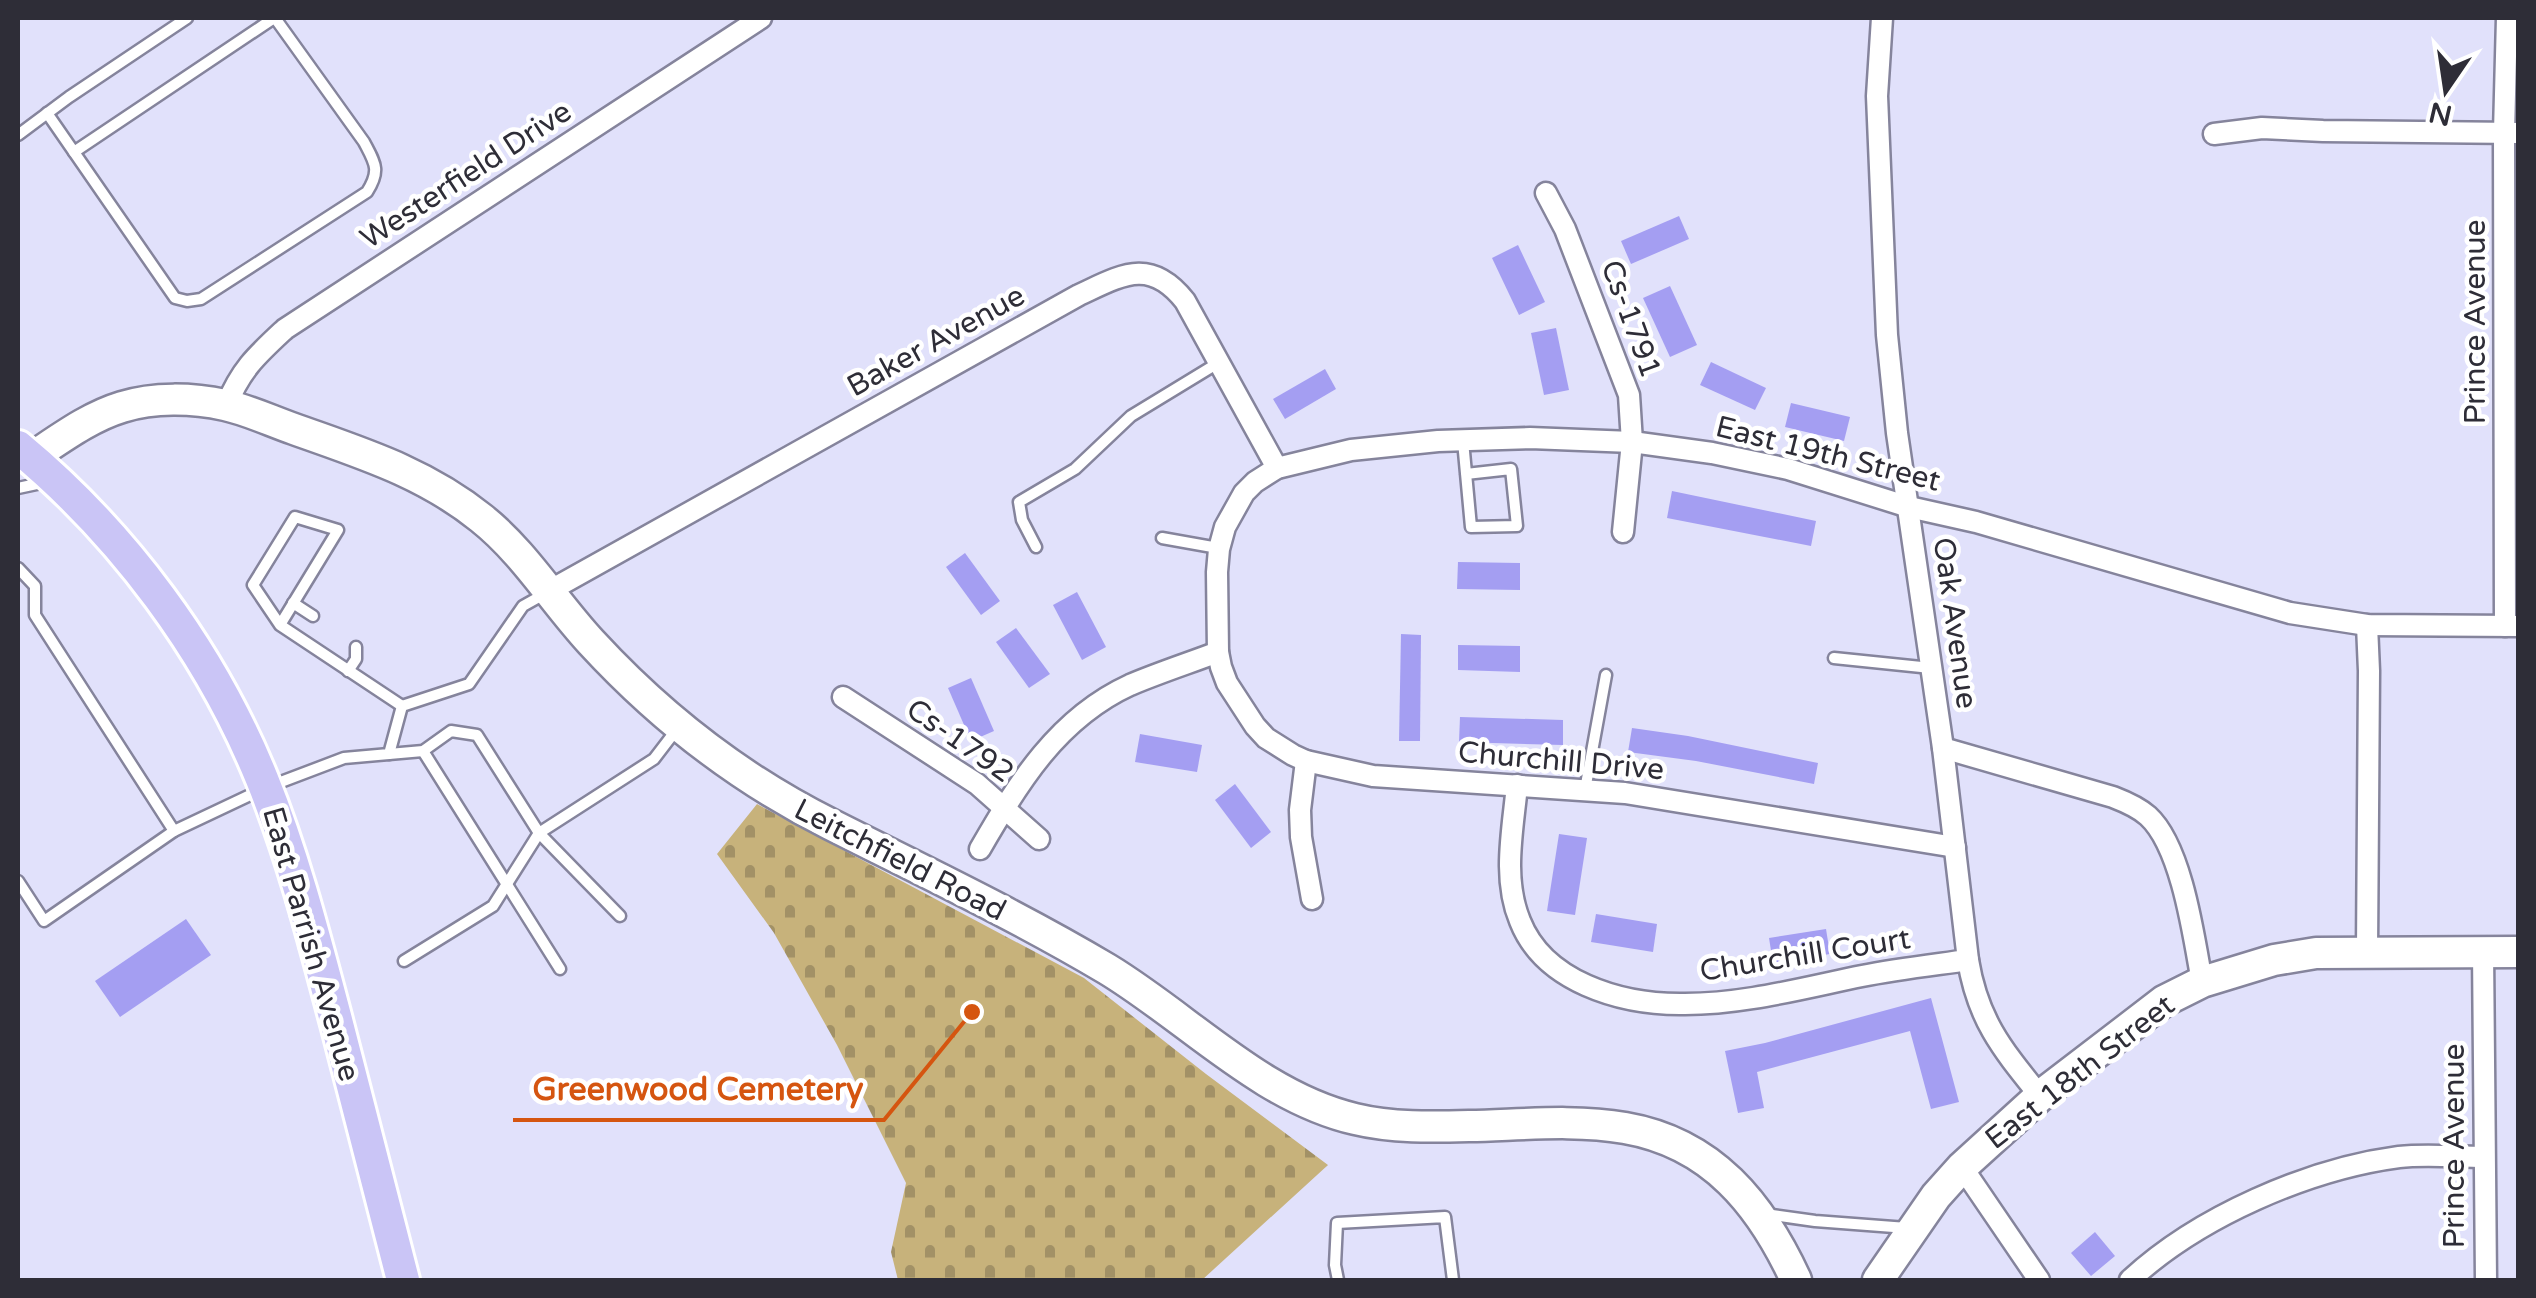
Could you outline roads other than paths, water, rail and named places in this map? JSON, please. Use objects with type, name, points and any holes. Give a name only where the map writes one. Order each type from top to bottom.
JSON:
[{"type":"main road","name":"East Parrish Avenue","points":[[34,462],[126,556],[178,626],[232,714],[265,788],[297,878],[403,1280]]},
{"type":"street","name":"Westerfield Drive","points":[[226,406],[250,361],[285,329],[761,18]]},
{"type":"street","name":"Oak Avenue","points":[[1882,18],[1877,96],[1887,335],[1968,960],[1972,987],[1989,1029],[2040,1096]]},
{"type":"street","name":"Prince Avenue","points":[[2507,18],[2512,132],[2512,626]]},
{"type":"street","points":[[2214,134],[2262,128],[2324,132],[2512,132]]},
{"type":"street","name":"Cs-1791","points":[[1546,193],[1565,229],[1629,395],[1632,442],[1623,532]]},
{"type":"street","name":"Baker Avenue","points":[[549,592],[1123,274],[1143,272],[1160,277],[1186,301],[1277,468]]},
{"type":"street","name":"Leitchfield Road","points":[[34,462],[88,421],[124,406],[171,399],[226,406],[392,463],[477,514],[501,535],[589,640],[646,698],[738,772],[800,809],[1109,970],[1234,1058],[1292,1095],[1323,1109],[1393,1125],[1623,1127],[1692,1150],[1720,1170],[1758,1214],[1796,1280]]},
{"type":"street","name":"East 19th Street","points":[[1218,652],[1219,548],[1225,527],[1244,493],[1255,482],[1277,468],[1351,450],[1530,438],[1632,442],[1788,469],[1909,507],[1976,522],[2290,613],[2367,625],[2512,626]]},
{"type":"street","points":[[2366,951],[2367,625]]},
{"type":"street","points":[[980,849],[1035,761],[1086,712],[1128,686],[1218,652]]},
{"type":"street","name":"Churchill Drive","points":[[1218,652],[1227,683],[1255,726],[1279,747],[1306,761],[1374,776],[1625,793],[1955,848]]},
{"type":"street","name":"Cs-1792","points":[[843,698],[977,784],[1039,839]]},
{"type":"street","points":[[1942,748],[2114,797],[2150,817],[2172,854],[2202,982]]},
{"type":"street","points":[[1306,761],[1300,823],[1312,899]]},
{"type":"street","name":"Churchill Court","points":[[1517,785],[1509,869],[1520,922],[1542,956],[1558,970],[1598,990],[1662,1003],[1706,1003],[1968,960]]},
{"type":"street","name":"Prince Avenue","points":[[2482,951],[2486,1280]]},
{"type":"street","name":"East 18th Street","points":[[1878,1280],[1936,1196],[1962,1167],[2040,1096],[2164,1001],[2202,982],[2274,960],[2316,953],[2518,952]]},
{"type":"street","points":[[2130,1280],[2198,1230],[2271,1192],[2324,1174],[2404,1157],[2484,1157]]},
{"type":"street","points":[[1962,1167],[2039,1280]]},
{"type":"lane","points":[[18,135],[187,18]]},
{"type":"lane","points":[[47,113],[175,298],[187,301],[201,299],[368,192],[375,178],[370,152],[274,18],[74,152]]},
{"type":"lane","points":[[1036,547],[1022,520],[1019,502],[1075,469],[1131,416],[1219,363]]},
{"type":"lane","points":[[1463,440],[1466,474],[1471,526],[1517,526],[1511,469],[1466,474]]},
{"type":"lane","points":[[18,488],[34,462]]},
{"type":"lane","points":[[280,625],[338,530],[294,517],[254,584],[280,625],[402,706]]},
{"type":"lane","points":[[1162,538],[1219,548]]},
{"type":"lane","points":[[18,568],[35,586],[35,615],[174,831]]},
{"type":"lane","points":[[402,706],[469,684],[523,606],[549,592]]},
{"type":"lane","points":[[293,604],[312,616]]},
{"type":"lane","points":[[348,671],[356,659],[356,647]]},
{"type":"lane","points":[[1834,658],[1932,668]]},
{"type":"lane","points":[[1585,790],[1606,674]]},
{"type":"lane","points":[[389,754],[402,706]]},
{"type":"lane","points":[[404,960],[494,906],[539,833],[654,759],[679,726]]},
{"type":"lane","points":[[18,881],[44,920],[174,831],[265,788],[344,758],[422,750],[451,731],[477,736],[539,833],[620,916]]},
{"type":"lane","points":[[422,750],[560,969]]},
{"type":"lane","points":[[1758,1214],[1913,1228]]},
{"type":"lane","points":[[1338,1280],[1337,1223],[1445,1217],[1454,1280]]},
{"type":"place","name":"Greenwood Cemetery","points":[[972,1012]]}]
